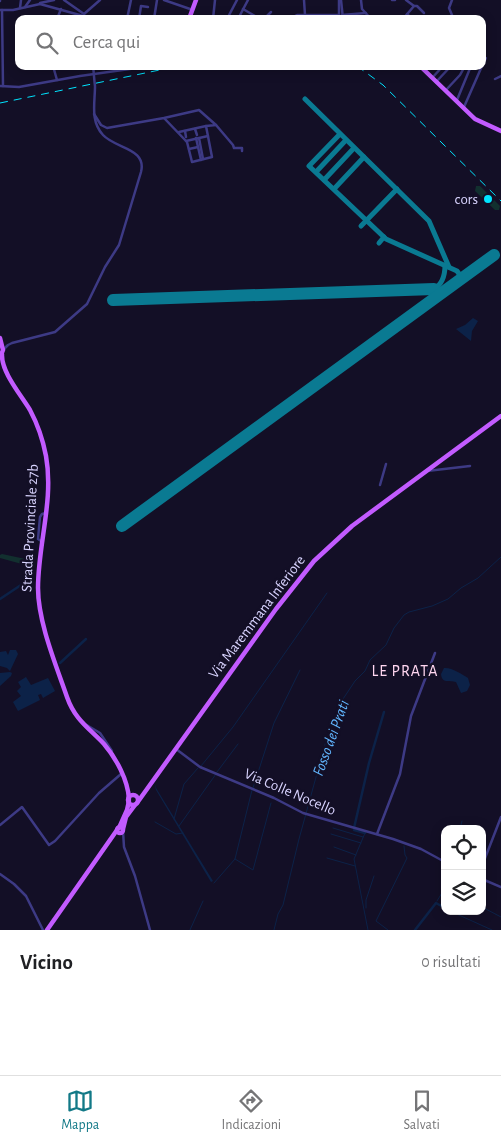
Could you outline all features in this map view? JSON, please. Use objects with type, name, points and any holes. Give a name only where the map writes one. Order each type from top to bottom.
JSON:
[{"type":"main road","points":[[191,15],[196,0]]},
{"type":"main road","points":[[424,70],[478,121],[501,131]]},
{"type":"main road","points":[[0,338],[2,361],[6,370]]},
{"type":"main road","points":[[0,363],[6,370]]},
{"type":"main road","name":"Strada Provinciale 27b","points":[[6,370],[30,411],[42,439],[48,467],[48,493],[38,587],[41,614],[68,700],[78,719]]},
{"type":"main road","name":"Via Maremmana Inferiore","points":[[119,831],[126,817],[276,609],[310,566],[347,530],[501,416]]},
{"type":"main road","points":[[78,719],[105,746],[116,763],[132,804],[136,804],[138,798],[131,798]]},
{"type":"main road","name":"Via Maremmana Inferiore","points":[[131,798],[141,793],[153,781]]},
{"type":"main road","points":[[47,930],[119,831],[131,798]]},
{"type":"street","points":[[20,8],[21,0]]},
{"type":"street","points":[[25,8],[30,0]]},
{"type":"street","points":[[54,0],[25,8],[1,10],[1,86],[19,87],[115,70]]},
{"type":"street","points":[[64,0],[85,15]]},
{"type":"street","points":[[87,15],[100,0]]},
{"type":"street","points":[[128,15],[131,0]]},
{"type":"street","points":[[155,15],[157,0]]},
{"type":"street","points":[[164,0],[193,10]]},
{"type":"street","points":[[213,15],[215,0]]},
{"type":"street","points":[[229,15],[237,0]]},
{"type":"street","points":[[240,15],[248,0]]},
{"type":"street","points":[[304,0],[305,15]]},
{"type":"street","points":[[340,0],[341,15]]},
{"type":"street","points":[[354,15],[366,13],[362,8],[361,0]]},
{"type":"street","points":[[406,0],[417,6],[424,13]]},
{"type":"street","points":[[452,0],[449,8],[452,15]]},
{"type":"street","points":[[38,4],[82,15]]},
{"type":"street","points":[[140,15],[141,6],[148,7]]},
{"type":"street","points":[[407,14],[414,6]]},
{"type":"street","points":[[58,15],[60,9]]},
{"type":"street","points":[[244,9],[254,15]]},
{"type":"street","points":[[268,15],[271,12]]},
{"type":"street","points":[[54,70],[57,80]]},
{"type":"street","points":[[2,353],[8,344],[55,332],[80,311],[89,301],[104,268],[120,241],[142,172],[142,163],[138,154],[112,142],[103,135],[97,126],[94,113],[94,70]]},
{"type":"street","points":[[432,78],[439,70]]},
{"type":"street","points":[[436,82],[447,70]]},
{"type":"street","points":[[445,91],[460,76],[463,70]]},
{"type":"street","points":[[456,101],[469,70]]},
{"type":"street","points":[[464,108],[480,70]]},
{"type":"street","points":[[495,79],[501,76]]},
{"type":"street","points":[[94,113],[101,126],[106,128],[199,110],[216,125],[234,148],[242,148],[242,151]]},
{"type":"street","points":[[163,118],[186,139]]},
{"type":"street","points":[[179,132],[216,125]]},
{"type":"street","points":[[496,129],[500,125]]},
{"type":"street","points":[[185,131],[192,162],[212,157],[206,126]]},
{"type":"street","points":[[195,129],[202,159]]},
{"type":"street","points":[[186,139],[208,136]]},
{"type":"street","points":[[197,137],[202,159]]},
{"type":"street","points":[[189,149],[198,147]]},
{"type":"street","points":[[0,338],[12,343]]},
{"type":"street","points":[[380,485],[386,464]]},
{"type":"street","points":[[426,471],[470,466]]},
{"type":"street","points":[[377,834],[399,776],[411,716],[435,653]]},
{"type":"street","points":[[78,719],[96,729],[107,742],[116,763]]},
{"type":"street","points":[[92,734],[96,729]]},
{"type":"street","points":[[180,743],[183,755]]},
{"type":"street","name":"Via Colle Nocello","points":[[176,749],[200,766],[270,796],[304,814],[413,846],[441,860]]},
{"type":"street","points":[[172,755],[176,753],[183,755]]},
{"type":"street","points":[[0,825],[22,807],[49,845],[99,793],[121,774]]},
{"type":"street","points":[[486,856],[501,817]]},
{"type":"street","points":[[119,831],[135,876],[150,930]]},
{"type":"street","points":[[0,874],[13,883],[26,896],[43,930]]},
{"type":"street","points":[[486,881],[501,887]]},
{"type":"green space","name":"cors","points":[[476,186],[480,186],[500,206],[499,210],[495,210],[475,191]]},
{"type":"green space","points":[[2,554],[35,561],[33,576],[30,577],[29,566],[0,558]]},
{"type":"water","points":[[473,318],[478,321],[472,331],[471,341],[456,329],[465,325]]},
{"type":"water","points":[[10,650],[16,650],[18,654],[10,671],[0,666],[0,652],[6,651],[8,655]]},
{"type":"water","points":[[444,668],[453,670],[468,678],[470,685],[467,691],[461,693],[456,682],[443,679],[441,674]]},
{"type":"water","points":[[0,673],[12,673],[11,676],[0,686]]},
{"type":"water","points":[[26,677],[31,685],[48,678],[55,691],[43,698],[41,694],[38,695],[40,700],[18,711],[13,702],[21,696],[17,691],[21,687],[18,682]]},
{"type":"water","points":[[154,781],[156,788],[213,881],[211,882],[156,790]]},
{"type":"waterway","name":"Fosso dei Prati","points":[[274,930],[278,914],[283,905],[326,741],[341,702],[355,681],[365,671],[370,660],[386,645],[394,628],[404,615],[448,599],[461,588],[478,578],[501,557]]},
{"type":"waterway","points":[[0,599],[33,577]]},
{"type":"waterway","points":[[201,766],[233,727],[327,593]]},
{"type":"waterway","points":[[60,663],[86,639]]},
{"type":"waterway","points":[[253,788],[274,723],[300,670]]},
{"type":"waterway","points":[[354,828],[369,763],[384,712]]},
{"type":"waterway","points":[[217,772],[238,744]]},
{"type":"waterway","points":[[174,819],[184,784],[198,768]]},
{"type":"waterway","points":[[179,826],[216,774]]},
{"type":"waterway","points":[[214,883],[235,859],[252,790]]},
{"type":"waterway","points":[[235,859],[253,870],[271,803]]},
{"type":"waterway","points":[[461,825],[462,821]]},
{"type":"waterway","points":[[155,822],[176,834],[183,833]]},
{"type":"waterway","points":[[333,828],[363,837]]},
{"type":"waterway","points":[[354,830],[365,833]]},
{"type":"waterway","points":[[365,833],[354,859],[368,930]]},
{"type":"waterway","points":[[331,834],[361,843]]},
{"type":"waterway","points":[[388,930],[376,921],[407,858],[404,846]]},
{"type":"waterway","points":[[334,847],[356,855]]},
{"type":"waterway","points":[[327,858],[355,866]]},
{"type":"waterway","points":[[366,908],[366,900],[374,876]]},
{"type":"waterway","points":[[437,901],[441,894]]},
{"type":"waterway","points":[[190,930],[203,901]]},
{"type":"waterway","points":[[415,930],[436,903],[441,906]]},
{"type":"waterway","points":[[486,909],[501,917]]},
{"type":"waterway","points":[[459,915],[492,930]]},
{"type":"taxiway","points":[[305,99],[429,221],[449,267]]},
{"type":"taxiway","points":[[340,134],[309,166],[386,239],[457,271],[462,278]]},
{"type":"taxiway","points":[[316,172],[346,140]]},
{"type":"taxiway","points":[[324,180],[354,148]]},
{"type":"taxiway","points":[[334,189],[364,157]]},
{"type":"taxiway","points":[[361,226],[397,189]]},
{"type":"taxiway","points":[[379,243],[384,237]]},
{"type":"taxiway","points":[[434,289],[440,285],[443,279],[445,265]]},
{"type":"runway","points":[[122,526],[494,255]]},
{"type":"runway","points":[[113,300],[434,289]]},
{"type":"railway","points":[[0,103],[160,70]]},
{"type":"railway","points":[[362,70],[383,85],[501,201]]},
{"type":"place","name":"cors","points":[[488,199]]},
{"type":"district","name":"LE PRATA","points":[[405,671]]}]
